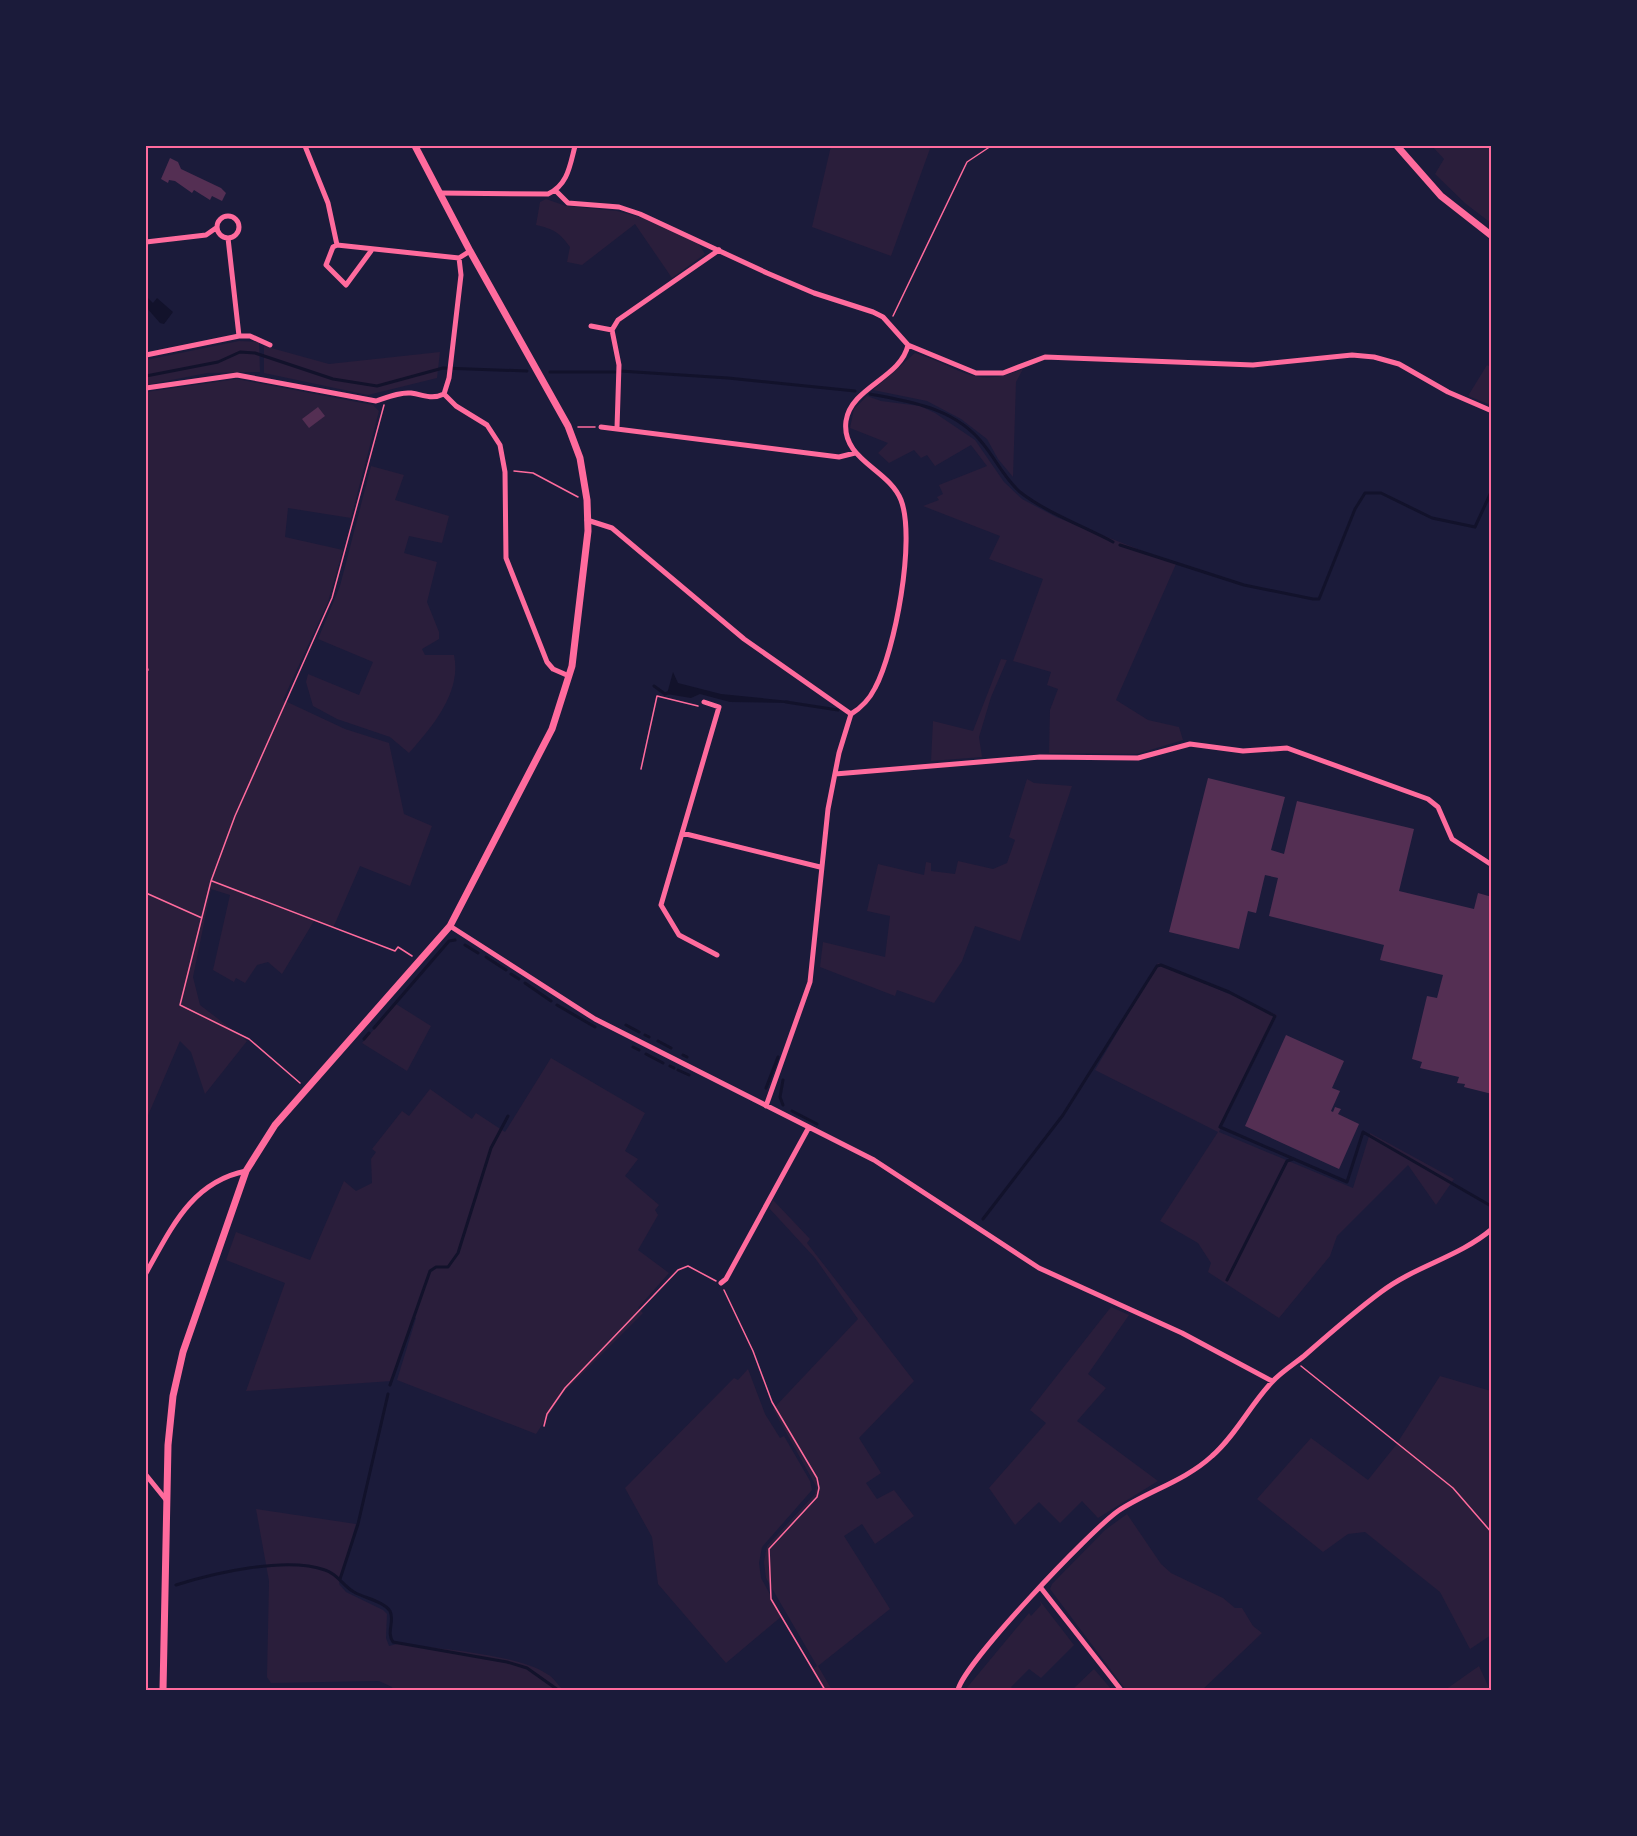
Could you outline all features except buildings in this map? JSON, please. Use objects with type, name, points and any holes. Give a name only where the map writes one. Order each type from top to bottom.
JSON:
[{"type":"street","points":[[305,146],[328,203],[338,245]]},
{"type":"street","points":[[163,1690],[168,1445],[176,1379],[184,1348],[246,1172],[270,1132],[450,926],[531,774],[552,729],[569,676],[586,561],[587,500],[580,458],[568,428],[415,146]]},
{"type":"street","points":[[440,193],[539,195],[556,191],[567,177],[575,146]]},
{"type":"street","points":[[1397,146],[1441,196],[1491,236]]},
{"type":"street","points":[[556,191],[568,203],[619,207],[640,214],[814,293],[873,312],[889,324],[908,345],[976,373],[988,375],[1003,373],[1046,357],[1253,365],[1352,355],[1374,357],[1399,364],[1448,392],[1491,411]]},
{"type":"street","points":[[146,242],[206,235],[216,228],[218,221],[225,216],[237,219],[239,226],[237,232],[228,238]]},
{"type":"street","points":[[216,228],[222,236],[228,238]]},
{"type":"street","points":[[228,238],[239,336]]},
{"type":"street","points":[[371,251],[345,285],[326,265],[333,247],[338,245],[371,251],[459,258],[470,251]]},
{"type":"street","points":[[617,428],[619,365],[612,330],[618,320],[719,250]]},
{"type":"street","points":[[146,388],[237,375],[376,400],[411,393],[434,399],[444,394],[449,374],[460,275],[459,258]]},
{"type":"street","points":[[591,326],[612,330]]},
{"type":"street","points":[[146,355],[239,336],[250,336],[270,345]]},
{"type":"street","points":[[765,1106],[810,982],[820,867],[835,774],[851,714],[860,709],[881,676],[901,599],[904,517],[901,500],[895,489],[855,453],[848,440],[846,423],[849,410],[902,359],[908,345]]},
{"type":"street","points":[[444,394],[456,406],[487,425],[501,445],[506,472],[506,558],[547,662],[553,669],[569,676]]},
{"type":"street","points":[[602,427],[839,458],[855,453]]},
{"type":"street","points":[[587,520],[612,528],[744,639],[851,714]]},
{"type":"street","points":[[704,702],[719,707],[662,905],[679,935],[717,955]]},
{"type":"street","points":[[835,774],[1040,758],[1137,758],[1190,744],[1243,752],[1287,748],[1428,799],[1438,807],[1452,839],[1491,865]]},
{"type":"street","points":[[682,833],[820,867]]},
{"type":"street","points":[[450,926],[595,1019],[874,1160],[1039,1268],[1182,1333],[1272,1381]]},
{"type":"street","points":[[721,1283],[726,1279],[809,1127]]},
{"type":"street","points":[[146,1273],[183,1208],[226,1176],[246,1172]]},
{"type":"street","points":[[958,1690],[965,1676],[1072,1552],[1107,1520],[1210,1458],[1272,1381],[1394,1283],[1466,1247],[1491,1229]]},
{"type":"street","points":[[146,1475],[168,1501]]},
{"type":"street","points":[[1041,1588],[1121,1690]]},
{"type":"path","points":[[889,324],[967,162],[991,146]]},
{"type":"path","points":[[307,1089],[249,1039],[180,1005],[211,881],[235,816],[332,598],[386,398]]},
{"type":"path","points":[[568,428],[602,427]]},
{"type":"path","points":[[506,472],[533,473],[569,494],[587,500]]},
{"type":"path","points":[[146,664],[148,670]]},
{"type":"path","points":[[641,769],[657,696],[699,706],[704,702]]},
{"type":"path","points":[[211,881],[395,951],[398,947],[420,961]]},
{"type":"path","points":[[146,893],[202,918]]},
{"type":"path","points":[[544,1426],[547,1414],[565,1388],[678,1270],[688,1266],[721,1283],[753,1351],[772,1402],[817,1478],[819,1488],[817,1497],[769,1549],[771,1599],[825,1690]]},
{"type":"path","points":[[1296,1362],[1453,1488],[1491,1533]]},
{"type":"shaded area","points":[[831,146],[931,146],[891,256],[812,227]]},
{"type":"shaded area","points":[[1432,146],[1491,146],[1491,223],[1466,204],[1435,174],[1444,159]]},
{"type":"shaded area","points":[[546,199],[566,206],[617,211],[647,219],[698,243],[705,254],[672,278],[635,224],[582,265],[567,262],[570,247],[566,242],[556,232],[536,225],[540,202]]},
{"type":"shaded area","points":[[148,298],[153,303],[157,298],[173,312],[164,324],[160,323],[146,307]]},
{"type":"shaded area","points":[[239,341],[259,342],[260,372],[207,373],[146,385],[146,360]]},
{"type":"shaded area","points":[[264,346],[329,364],[440,352],[437,378],[368,395],[264,373]]},
{"type":"shaded area","points":[[915,353],[979,377],[1006,375],[1023,369],[1016,382],[1013,477],[998,459],[987,439],[961,419],[927,401],[873,390]]},
{"type":"shaded area","points":[[1487,365],[1491,367],[1491,405],[1468,396]]},
{"type":"shaded area","points":[[237,379],[373,405],[379,411],[351,518],[288,508],[285,537],[343,550],[328,602],[283,700],[345,729],[389,743],[404,814],[432,826],[410,886],[360,866],[333,928],[314,921],[282,974],[268,962],[257,965],[245,983],[236,978],[234,982],[213,970],[230,895],[211,889],[193,977],[200,1005],[247,1041],[205,1094],[191,1052],[180,1041],[146,1120],[146,392]]},
{"type":"shaded area","points":[[867,396],[881,401],[920,406],[935,413],[975,440],[1004,482],[1022,499],[1056,517],[1176,564],[1116,700],[1148,720],[1179,727],[1183,740],[1137,754],[1049,753],[1050,710],[1058,689],[1047,685],[1051,672],[1013,661],[1043,579],[989,559],[1000,536],[923,506],[939,500],[937,497],[943,494],[939,485],[987,466],[971,445],[935,466],[927,455],[921,458],[914,450],[889,463],[878,453],[888,443],[850,428],[854,409]]},
{"type":"shaded area","points":[[371,466],[404,475],[395,500],[449,516],[442,543],[409,536],[404,553],[437,562],[427,602],[439,632],[439,639],[422,649],[425,655],[454,655],[455,669],[454,682],[443,708],[409,753],[390,737],[337,719],[313,706],[306,682],[308,674],[359,695],[373,662],[318,639],[340,586]]},
{"type":"shaded area","points":[[1001,659],[1007,660],[991,697],[979,737],[982,757],[931,761],[933,721],[973,731]]},
{"type":"shaded area","points":[[673,672],[678,683],[721,694],[790,701],[789,703],[730,702],[700,694],[691,698],[667,694]]},
{"type":"shaded area","points":[[1027,779],[1034,783],[1072,786],[1020,941],[975,926],[962,961],[934,1003],[897,990],[895,996],[820,967],[823,942],[885,957],[890,916],[867,911],[878,864],[924,875],[926,862],[931,863],[931,871],[955,874],[958,861],[993,869],[1007,863],[1015,840],[1009,837]]},
{"type":"shaded area","points":[[1158,963],[1277,1015],[1219,1132],[1353,1188],[1370,1133],[1454,1179],[1436,1205],[1408,1165],[1337,1236],[1330,1256],[1279,1318],[1208,1272],[1211,1263],[1198,1243],[1160,1221],[1218,1132],[1095,1070]]},
{"type":"shaded area","points":[[396,1004],[431,1026],[407,1071],[362,1043]]},
{"type":"shaded area","points":[[551,1058],[645,1113],[625,1151],[638,1159],[625,1176],[659,1205],[655,1210],[658,1215],[638,1250],[669,1273],[638,1308],[643,1313],[563,1393],[536,1434],[397,1380],[416,1318],[413,1317],[392,1381],[246,1391],[285,1283],[226,1260],[236,1232],[310,1260],[344,1181],[356,1191],[372,1183],[371,1159],[376,1152],[372,1149],[402,1111],[409,1116],[430,1089],[472,1119],[476,1113],[505,1132]]},
{"type":"shaded area","points":[[773,1200],[810,1239],[807,1243],[914,1381],[859,1438],[881,1473],[866,1483],[877,1499],[894,1490],[914,1516],[875,1544],[862,1524],[844,1536],[890,1609],[818,1666],[832,1690],[825,1690],[813,1669],[817,1666],[766,1578],[764,1562],[767,1546],[815,1494],[816,1486],[773,1409],[858,1319],[815,1258],[769,1208]]},
{"type":"shaded area","points":[[1111,1307],[1129,1315],[1088,1374],[1106,1388],[1077,1421],[1158,1481],[1098,1518],[1082,1501],[1060,1523],[1039,1502],[1015,1525],[989,1488],[1046,1423],[1030,1410]]},
{"type":"shaded area","points":[[748,1369],[765,1414],[780,1438],[784,1436],[810,1481],[812,1490],[762,1547],[759,1563],[761,1578],[782,1616],[726,1663],[658,1584],[652,1537],[625,1488],[734,1378],[738,1380]]},
{"type":"shaded area","points":[[1440,1376],[1491,1391],[1491,1635],[1470,1649],[1440,1592],[1365,1532],[1348,1534],[1323,1552],[1257,1499],[1311,1438],[1368,1480],[1396,1445]]},
{"type":"shaded area","points":[[256,1509],[356,1524],[339,1584],[346,1592],[387,1614],[386,1638],[389,1646],[397,1644],[453,1650],[516,1661],[547,1674],[563,1690],[393,1690],[392,1687],[379,1681],[271,1683],[267,1677],[269,1581]]},
{"type":"shaded area","points":[[1127,1514],[1161,1564],[1171,1573],[1223,1598],[1235,1608],[1242,1608],[1253,1626],[1262,1633],[1202,1690],[1126,1690],[1050,1589],[1052,1584],[1105,1530]]},
{"type":"shaded area","points":[[1040,1601],[1074,1645],[1041,1678],[1029,1669],[1011,1687],[1014,1690],[965,1690],[1029,1613],[1031,1616],[1041,1605]]},
{"type":"shaded area","points":[[1479,1666],[1490,1690],[1445,1690]]},
{"type":"shaded area","points":[[1094,1669],[1112,1690],[1072,1690]]},
{"type":"waterway","points":[[146,376],[218,362],[240,352],[255,353],[333,379],[377,386],[443,368],[527,371]]},
{"type":"waterway","points":[[620,371],[728,378],[855,391]]},
{"type":"waterway","points":[[550,372],[615,372]]},
{"type":"waterway","points":[[870,394],[917,404],[947,415],[973,433],[1020,492],[1053,513],[1113,542]]},
{"type":"waterway","points":[[1120,545],[1244,585],[1319,599],[1355,509],[1365,493],[1381,493],[1432,518],[1475,527],[1492,490]]},
{"type":"waterway","points":[[654,686],[665,694],[670,692]]},
{"type":"waterway","points":[[786,702],[838,710]]},
{"type":"waterway","points":[[374,1028],[449,941],[455,940]]},
{"type":"waterway","points":[[465,945],[478,953]]},
{"type":"waterway","points":[[486,957],[506,970]]},
{"type":"waterway","points":[[983,1219],[1063,1115],[1157,966],[1161,965],[1229,992],[1275,1016],[1220,1127],[1347,1182],[1363,1132],[1491,1206]]},
{"type":"waterway","points":[[511,974],[519,979]]},
{"type":"waterway","points":[[525,983],[551,1001]]},
{"type":"waterway","points":[[557,1005],[595,1027]]},
{"type":"waterway","points":[[626,1025],[639,1032]]},
{"type":"waterway","points":[[364,1039],[369,1033]]},
{"type":"waterway","points":[[645,1035],[649,1037]]},
{"type":"waterway","points":[[658,1041],[671,1048]]},
{"type":"waterway","points":[[633,1047],[639,1050]]},
{"type":"waterway","points":[[646,1054],[663,1063]]},
{"type":"waterway","points":[[683,1055],[687,1057]]},
{"type":"waterway","points":[[766,1088],[778,1057]]},
{"type":"waterway","points":[[670,1066],[674,1068]]},
{"type":"waterway","points":[[678,1070],[689,1075]]},
{"type":"waterway","points":[[783,1080],[780,1097],[783,1105]]},
{"type":"waterway","points":[[792,1111],[817,1124]]},
{"type":"waterway","points":[[390,1385],[430,1271],[436,1267],[448,1267],[458,1253],[491,1148],[508,1116]]},
{"type":"waterway","points":[[1227,1280],[1287,1161],[1293,1159]]},
{"type":"waterway","points":[[340,1579],[358,1524],[388,1394]]},
{"type":"waterway","points":[[176,1585],[230,1571],[271,1565],[309,1566],[325,1570],[354,1592],[378,1602],[390,1611],[392,1619],[390,1634],[393,1642],[507,1662],[527,1668],[558,1690]]}]
